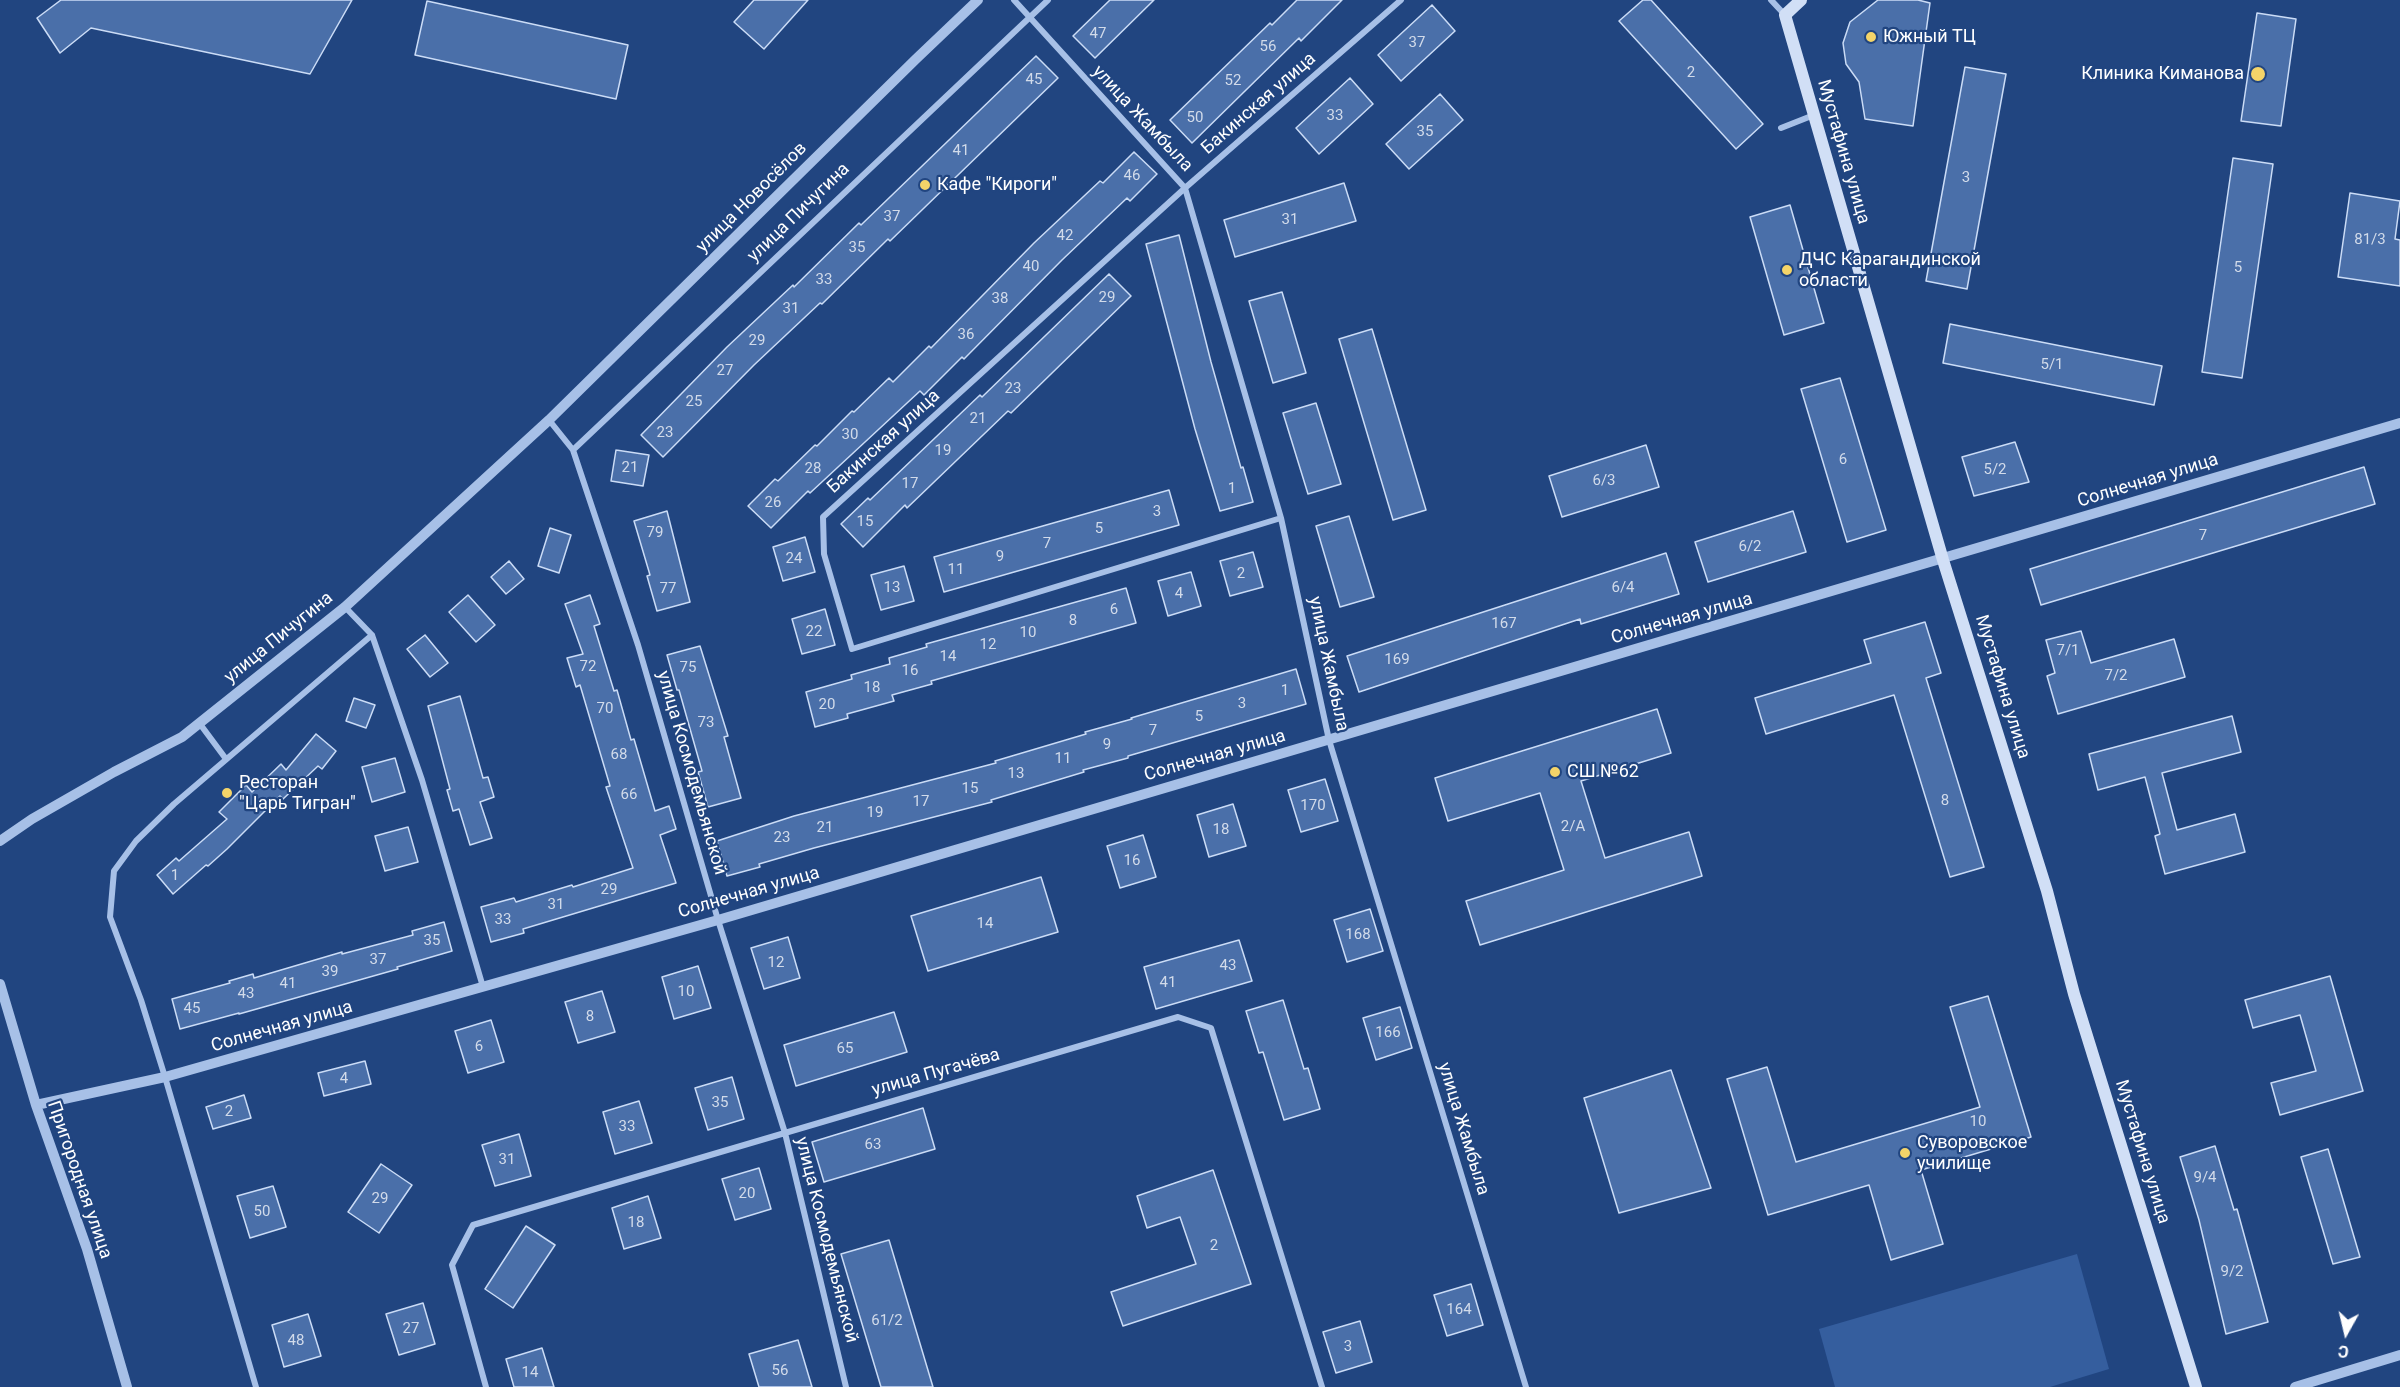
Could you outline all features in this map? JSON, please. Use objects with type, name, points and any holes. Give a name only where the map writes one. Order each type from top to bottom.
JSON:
[{"type":"main road","points":[[1785,15],[1801,0]]},
{"type":"main road","name":"Мустафина улица","points":[[1785,15],[1943,560],[2043,880],[2074,994],[2196,1387]]},
{"type":"street","name":"улица Новосёлов","points":[[549,420],[978,0]]},
{"type":"street","name":"улица Жамбыла","points":[[1014,0],[1185,188],[1281,518],[1329,740],[1526,1387]]},
{"type":"street","name":"улица Пичугина","points":[[573,450],[1047,0]]},
{"type":"street","name":"Бакинская улица","points":[[1281,518],[852,649],[824,554],[823,517],[1185,188],[1401,0]]},
{"type":"street","name":"Мустафина улица","points":[[1771,0],[1785,15]]},
{"type":"street","points":[[1780,128],[1814,115]]},
{"type":"street","name":"улица Космодемьянской","points":[[549,420],[573,450],[638,645],[718,920],[785,1133],[846,1387]]},
{"type":"street","name":"улица Пичугина","points":[[0,841],[32,819],[114,772],[182,737],[200,724],[345,607],[549,420]]},
{"type":"street","name":"Солнечная улица","points":[[36,1105],[165,1077],[718,920],[1943,560],[2400,423]]},
{"type":"street","points":[[345,607],[372,635],[422,780],[483,987]]},
{"type":"street","points":[[256,1387],[165,1077],[141,1000],[110,917],[114,871],[136,841],[226,759],[372,635]]},
{"type":"street","points":[[200,724],[226,759]]},
{"type":"street","name":"Пригородная улица","points":[[0,984],[36,1105],[87,1250],[127,1387]]},
{"type":"street","name":"улица Пугачёва","points":[[486,1387],[452,1265],[473,1225],[1178,1017],[1212,1028],[1322,1387]]},
{"type":"street","points":[[2295,1387],[2400,1355]]},
{"type":"shaded area","points":[[2077,1254],[2109,1369],[2050,1387],[1835,1387],[1819,1329]]},
{"type":"building","points":[[61,0],[352,0],[310,74],[91,28],[60,53],[37,18]]},
{"type":"building","points":[[754,0],[808,0],[764,49],[734,22]]},
{"type":"building","points":[[1110,0],[1154,0],[1095,58],[1073,36]]},
{"type":"building","points":[[1297,0],[1342,0],[1301,41],[1299,38],[1192,143],[1170,120],[1270,23],[1272,25]]},
{"type":"building","points":[[1643,0],[1651,0],[1763,124],[1736,149],[1619,21]]},
{"type":"building","points":[[1878,0],[1918,0],[1930,3],[1913,126],[1865,119],[1859,82],[1846,64],[1843,43],[1850,22]]},
{"type":"building","points":[[427,1],[628,45],[616,99],[415,55]]},
{"type":"building","points":[[1432,5],[1455,31],[1401,81],[1378,55]]},
{"type":"building","points":[[2257,13],[2296,19],[2281,126],[2241,121]]},
{"type":"building","points":[[1036,56],[1058,78],[890,241],[888,239],[822,304],[820,303],[754,365],[663,457],[641,435],[727,347],[793,285],[794,287],[859,223],[861,225]]},
{"type":"building","points":[[1965,67],[2006,74],[1967,289],[1926,281]]},
{"type":"building","points":[[1350,78],[1373,104],[1319,154],[1296,128]]},
{"type":"building","points":[[1440,94],[1463,120],[1409,169],[1386,144]]},
{"type":"building","points":[[1134,152],[1157,174],[1130,201],[1127,198],[1062,260],[964,359],[962,357],[924,395],[920,391],[810,493],[808,491],[771,528],[748,506],[775,479],[778,481],[815,445],[817,446],[889,378],[893,382],[929,346],[931,348],[1034,243],[1100,181],[1103,183]]},
{"type":"building","points":[[2233,158],[2273,164],[2242,378],[2202,372]]},
{"type":"building","points":[[1344,183],[1356,221],[1235,257],[1224,220]]},
{"type":"building","points":[[2350,193],[2400,201],[2395,239],[2400,240],[2400,286],[2338,277]]},
{"type":"building","name":"ДЧС Карагандинской области","points":[[1790,205],[1824,323],[1784,335],[1750,217]]},
{"type":"building","points":[[1179,235],[1211,362],[1253,502],[1220,511],[1195,429],[1146,244]]},
{"type":"building","points":[[1109,274],[1131,296],[1011,413],[1008,411],[907,508],[905,505],[863,547],[841,524],[868,498],[870,500],[980,395],[982,397]]},
{"type":"building","points":[[1282,292],[1306,373],[1273,383],[1249,301]]},
{"type":"building","points":[[1950,324],[2162,366],[2154,405],[1943,363]]},
{"type":"building","points":[[1372,329],[1426,510],[1393,520],[1339,339]]},
{"type":"building","points":[[1840,378],[1886,530],[1847,542],[1801,389]]},
{"type":"building","points":[[1316,403],[1341,484],[1308,494],[1283,413]]},
{"type":"building","points":[[2015,442],[2029,482],[1974,496],[1962,457]]},
{"type":"building","points":[[1646,445],[1659,487],[1562,517],[1549,476]]},
{"type":"building","points":[[616,450],[649,455],[643,486],[611,481]]},
{"type":"building","points":[[2364,467],[2375,504],[2041,605],[2030,569]]},
{"type":"building","points":[[1169,490],[1179,525],[944,592],[934,557]]},
{"type":"building","points":[[667,511],[690,602],[657,611],[647,576],[650,575],[634,521]]},
{"type":"building","points":[[1793,511],[1806,552],[1708,582],[1695,542]]},
{"type":"building","points":[[1349,516],[1374,597],[1340,607],[1316,526]]},
{"type":"building","points":[[550,528],[571,535],[559,573],[538,566]]},
{"type":"building","points":[[805,537],[815,572],[783,581],[773,547]]},
{"type":"building","points":[[1253,552],[1263,587],[1230,596],[1220,561]]},
{"type":"building","points":[[1666,553],[1679,594],[1581,624],[1580,619],[1359,692],[1347,656]]},
{"type":"building","points":[[509,561],[524,579],[506,594],[491,577]]},
{"type":"building","points":[[904,566],[914,601],[881,610],[871,575]]},
{"type":"building","points":[[1191,572],[1201,606],[1168,616],[1158,581]]},
{"type":"building","points":[[1126,588],[1136,623],[931,681],[932,684],[892,695],[894,701],[847,714],[848,718],[815,727],[806,692],[852,679],[851,675],[890,664],[889,658],[927,647],[926,644]]},
{"type":"building","points":[[468,595],[495,625],[476,642],[449,612]]},
{"type":"building","points":[[590,595],[600,624],[594,626],[614,691],[617,690],[631,740],[634,739],[655,811],[669,806],[676,829],[660,835],[676,883],[523,929],[524,933],[491,942],[481,907],[514,898],[516,902],[633,868],[606,787],[610,786],[580,685],[576,687],[567,658],[583,654],[565,604]]},
{"type":"building","points":[[825,609],[835,645],[802,654],[792,619]]},
{"type":"building","points":[[1925,622],[1941,673],[1926,678],[1984,867],[1950,877],[1894,695],[1766,734],[1755,698],[1871,663],[1864,640]]},
{"type":"building","points":[[2081,631],[2091,663],[2174,639],[2185,677],[2058,714],[2047,676],[2055,673],[2046,640]]},
{"type":"building","points":[[425,635],[448,663],[430,677],[407,649]]},
{"type":"building","points":[[700,646],[728,736],[724,737],[741,798],[708,807],[698,772],[702,771],[667,655]]},
{"type":"building","points":[[1296,669],[1306,704],[1083,770],[1084,772],[991,800],[992,802],[814,848],[727,876],[717,841],[794,816],[996,763],[995,761],[1086,734],[1085,732]]},
{"type":"building","points":[[460,696],[483,778],[488,777],[494,797],[480,802],[492,838],[470,845],[459,809],[453,811],[447,790],[450,789],[428,706]]},
{"type":"building","points":[[354,698],[375,705],[366,728],[346,721]]},
{"type":"building","points":[[1657,709],[1671,753],[1581,781],[1605,858],[1689,832],[1702,876],[1480,945],[1466,901],[1564,870],[1540,793],[1448,821],[1435,778]]},
{"type":"building","points":[[2232,716],[2241,752],[2162,773],[2177,830],[2235,814],[2245,852],[2165,874],[2155,836],[2160,834],[2145,777],[2098,790],[2089,754]]},
{"type":"building","points":[[316,734],[336,751],[322,769],[318,766],[283,799],[280,796],[227,849],[173,894],[157,875],[176,858],[179,861],[227,819],[219,812],[246,785],[252,792],[281,764],[286,770]]},
{"type":"building","points":[[395,758],[405,792],[372,802],[362,767]]},
{"type":"building","points":[[1325,779],[1338,821],[1301,832],[1288,790]]},
{"type":"building","points":[[1233,804],[1246,846],[1209,857],[1197,815]]},
{"type":"building","points":[[408,827],[418,862],[385,871],[375,836]]},
{"type":"building","points":[[1143,835],[1156,877],[1120,888],[1107,846]]},
{"type":"building","points":[[1041,877],[1058,932],[928,971],[911,916]]},
{"type":"building","points":[[1370,909],[1383,951],[1347,962],[1334,920]]},
{"type":"building","points":[[444,922],[452,951],[397,967],[398,969],[180,1029],[172,999],[230,983],[229,981],[253,974],[254,978],[342,952],[342,954],[413,935],[412,931]]},
{"type":"building","points":[[788,937],[800,978],[764,989],[751,948]]},
{"type":"building","points":[[1239,940],[1252,981],[1156,1009],[1144,967]]},
{"type":"building","points":[[698,966],[711,1008],[674,1019],[662,977]]},
{"type":"building","points":[[2330,976],[2363,1091],[2280,1115],[2271,1083],[2316,1071],[2300,1015],[2253,1028],[2245,1000]]},
{"type":"building","points":[[602,991],[615,1032],[578,1043],[565,1002]]},
{"type":"building","points":[[1988,996],[2031,1137],[1921,1170],[1943,1244],[1891,1260],[1869,1185],[1768,1215],[1727,1079],[1767,1067],[1796,1162],[1980,1107],[1950,1007]]},
{"type":"building","points":[[1283,1000],[1304,1069],[1308,1068],[1320,1109],[1284,1120],[1263,1052],[1259,1053],[1246,1011]]},
{"type":"building","points":[[1400,1007],[1412,1048],[1376,1060],[1363,1018]]},
{"type":"building","points":[[894,1012],[907,1052],[796,1086],[784,1045]]},
{"type":"building","points":[[491,1020],[504,1062],[468,1073],[455,1031]]},
{"type":"building","points":[[365,1061],[371,1084],[324,1096],[318,1073]]},
{"type":"building","points":[[1671,1070],[1711,1188],[1619,1213],[1584,1098]]},
{"type":"building","points":[[732,1077],[744,1119],[708,1130],[695,1088]]},
{"type":"building","points":[[244,1095],[251,1118],[213,1129],[206,1107]]},
{"type":"building","points":[[639,1101],[652,1143],[615,1154],[603,1112]]},
{"type":"building","points":[[923,1108],[935,1149],[824,1182],[812,1142]]},
{"type":"building","points":[[519,1134],[531,1176],[495,1186],[482,1145]]},
{"type":"building","points":[[2215,1146],[2234,1210],[2237,1209],[2268,1322],[2226,1334],[2199,1220],[2180,1157]]},
{"type":"building","points":[[2328,1149],[2360,1257],[2333,1264],[2301,1157]]},
{"type":"building","points":[[381,1164],[412,1185],[379,1233],[348,1212]]},
{"type":"building","points":[[759,1168],[771,1209],[735,1220],[722,1179]]},
{"type":"building","points":[[1213,1170],[1251,1284],[1123,1326],[1111,1292],[1196,1264],[1180,1217],[1147,1228],[1137,1196]]},
{"type":"building","points":[[273,1186],[286,1227],[250,1238],[237,1196]]},
{"type":"building","points":[[648,1196],[661,1238],[624,1249],[612,1208]]},
{"type":"building","points":[[526,1226],[555,1245],[513,1308],[485,1289]]},
{"type":"building","points":[[889,1240],[933,1387],[881,1387],[841,1254]]},
{"type":"building","points":[[1471,1284],[1483,1325],[1447,1336],[1434,1295]]},
{"type":"building","points":[[423,1303],[435,1344],[399,1355],[386,1314]]},
{"type":"building","points":[[308,1314],[321,1356],[284,1367],[272,1325]]},
{"type":"building","points":[[1360,1321],[1372,1362],[1336,1373],[1323,1332]]},
{"type":"building","points":[[798,1340],[812,1387],[759,1387],[749,1354]]},
{"type":"building","points":[[542,1348],[554,1387],[514,1387],[506,1359]]},
{"type":"place","name":"Южный ТЦ","points":[[1871,37]]},
{"type":"place","name":"Клиника Киманова","points":[[2258,74]]},
{"type":"place","name":"Кафе \"Кироги\"","points":[[925,185]]},
{"type":"place","name":"ДЧС Карагандинской области","points":[[1787,270]]},
{"type":"place","name":"СШ №62","points":[[1555,772]]},
{"type":"place","name":"Ресторан \"Царь Тигран\"","points":[[227,793]]},
{"type":"place","name":"Суворовское училище","points":[[1905,1153]]}]
